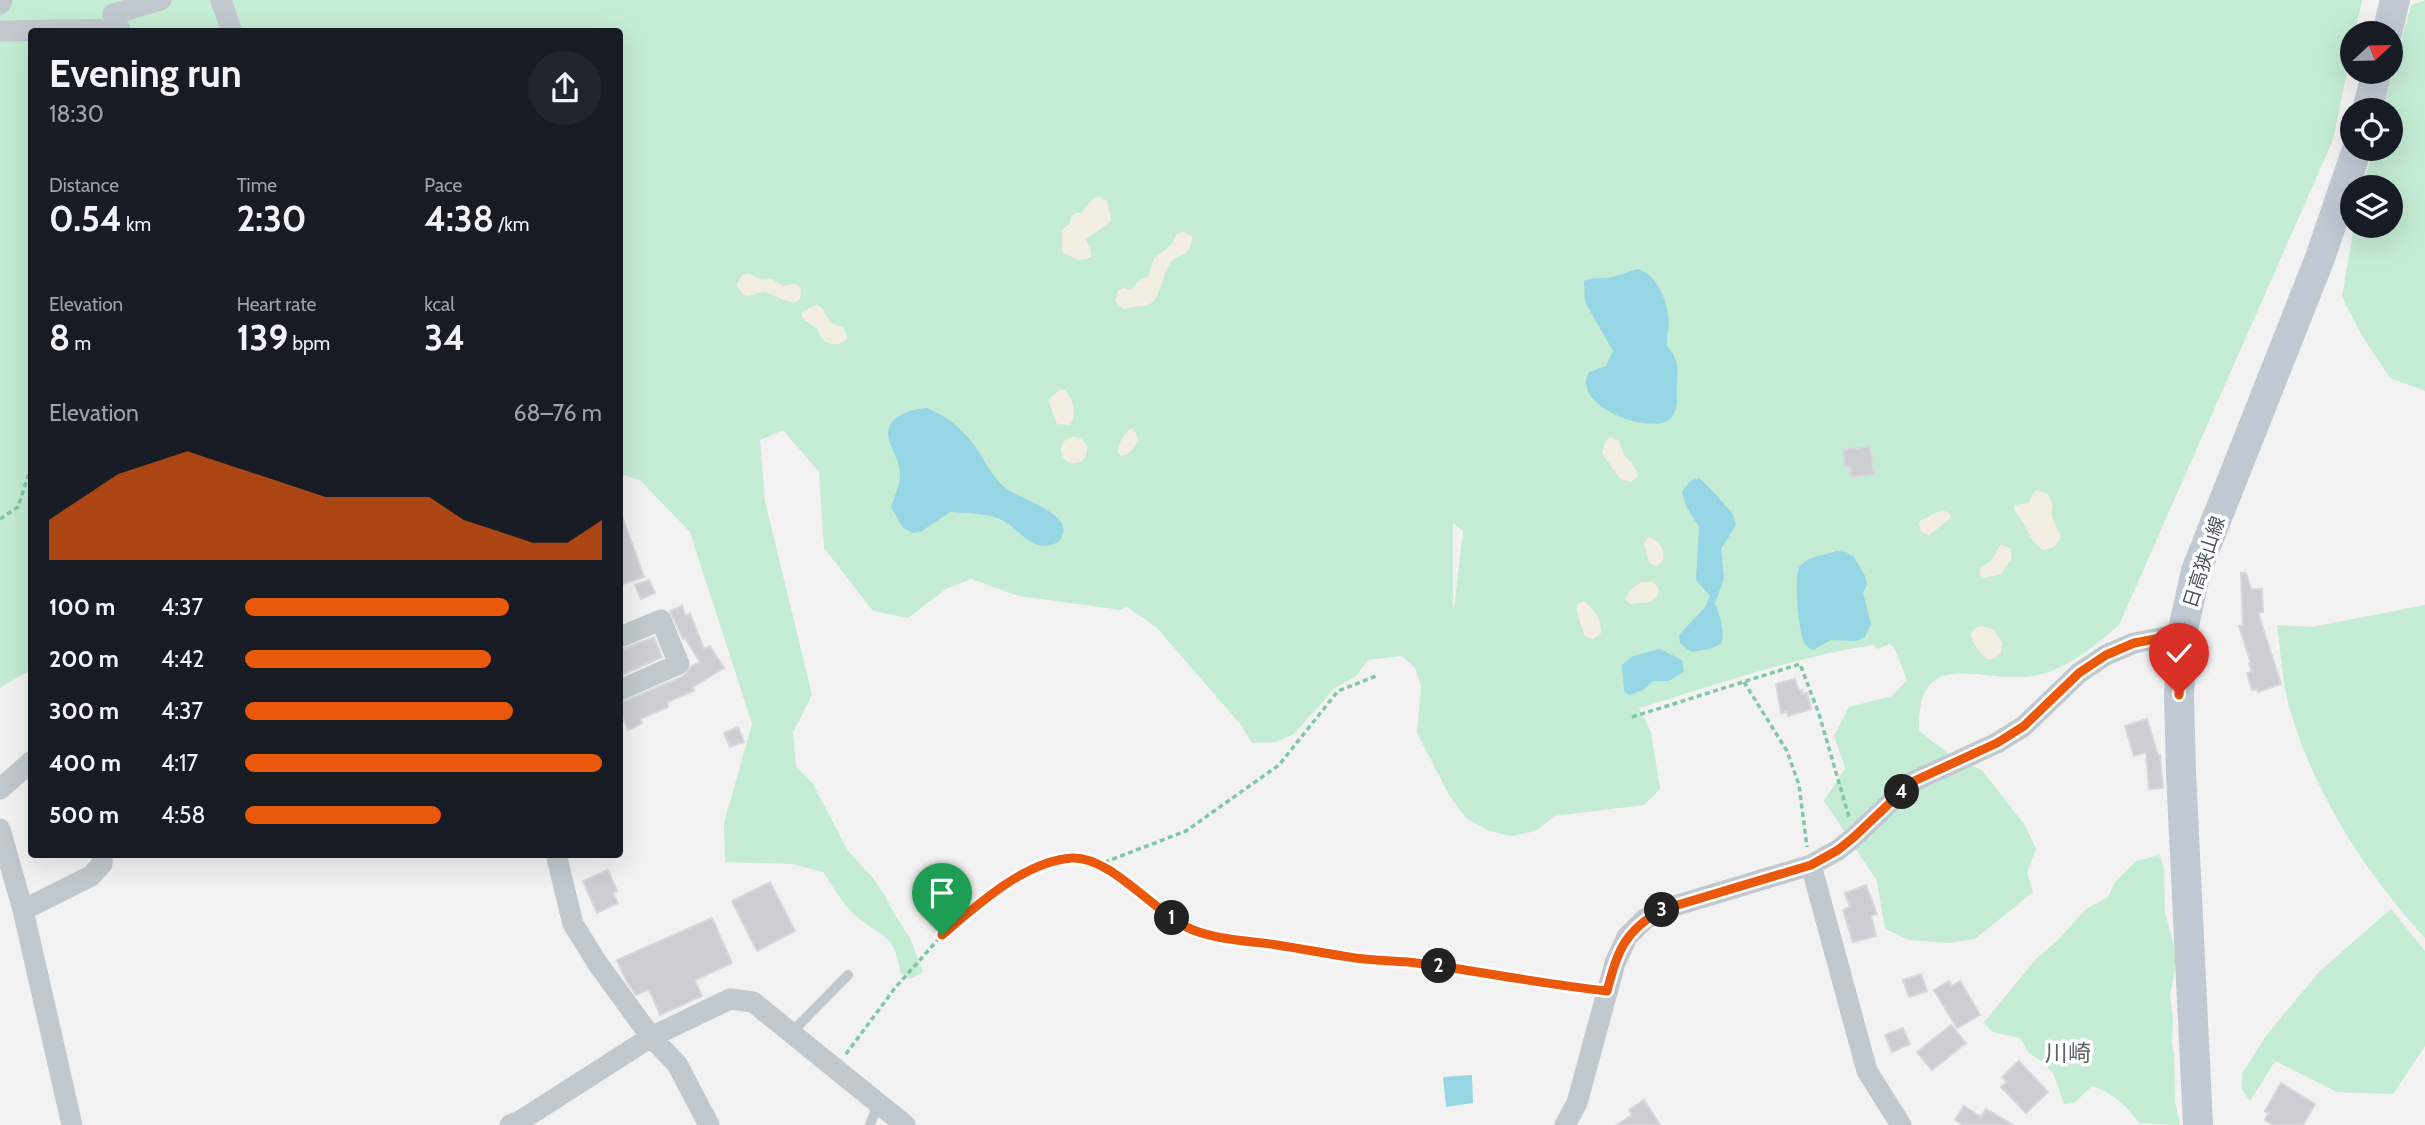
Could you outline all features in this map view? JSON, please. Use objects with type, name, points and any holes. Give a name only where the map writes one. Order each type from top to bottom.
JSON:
[{"type":"main road","points":[[2390,21],[2395,0]]},
{"type":"main road","name":"日高狭山線","points":[[2198,1125],[2181,772],[2179,695],[2182,634],[2196,572],[2320,258],[2353,161]]},
{"type":"street","points":[[29,28],[115,19],[161,0]]},
{"type":"street","points":[[221,0],[231,28]]},
{"type":"street","points":[[0,31],[28,28]]},
{"type":"street","points":[[623,636],[660,620],[679,664],[623,689]]},
{"type":"street","points":[[1564,1125],[1577,1103],[1615,963],[1627,937],[1645,919],[1661,910],[1811,865],[1838,850],[1854,837],[1912,782],[1997,743],[2024,726],[2079,673],[2106,655],[2134,643],[2182,634]]},
{"type":"street","points":[[0,789],[28,764]]},
{"type":"street","points":[[0,829],[23,910],[72,1125]]},
{"type":"street","points":[[23,910],[91,876],[102,864],[102,858]]},
{"type":"street","points":[[557,858],[573,924],[650,1037],[677,1064],[709,1125]]},
{"type":"street","points":[[1811,865],[1867,1071],[1901,1125]]},
{"type":"street","points":[[510,1125],[650,1037],[730,999],[753,1002],[905,1125]]},
{"type":"lane","points":[[792,1032],[848,975]]},
{"type":"lane","points":[[870,1125],[878,1104]]},
{"type":"path","points":[[0,519],[18,507],[28,476]]},
{"type":"path","points":[[1632,717],[1800,664],[1819,714],[1854,837]]},
{"type":"path","points":[[1100,864],[1163,841],[1203,820],[1279,765],[1338,691],[1376,676]]},
{"type":"path","points":[[1744,682],[1787,751],[1799,785],[1803,830],[1811,865]]},
{"type":"path","points":[[834,1070],[895,988],[942,935],[983,900],[1051,861],[1075,858],[1100,864],[1168,916],[1194,930],[1224,938],[1607,991]]},
{"type":"green space","points":[[0,0],[2362,0],[2358,21],[2340,21],[2340,84],[2345,84],[2333,140],[2119,625],[2078,657],[2044,673],[2011,677],[1954,674],[1939,678],[1928,687],[1921,704],[1919,731],[1954,758],[1982,770],[2026,827],[2036,849],[2027,872],[2033,892],[1975,939],[1949,943],[1910,940],[1885,929],[1877,881],[1824,801],[1845,768],[1834,736],[1849,707],[1892,696],[1907,680],[1895,649],[1890,644],[1877,649],[1874,645],[1844,650],[1784,664],[1639,708],[1651,732],[1660,789],[1644,805],[1554,816],[1536,831],[1511,836],[1489,831],[1466,818],[1449,795],[1417,733],[1421,686],[1415,668],[1402,656],[1368,660],[1356,676],[1335,688],[1294,734],[1276,742],[1252,743],[1241,725],[1157,628],[1126,606],[1122,610],[1019,596],[971,579],[946,589],[908,618],[873,611],[824,548],[819,472],[783,430],[760,440],[765,501],[812,695],[793,732],[796,766],[813,784],[848,851],[872,877],[910,938],[923,972],[909,979],[901,973],[898,959],[886,937],[851,912],[823,872],[792,864],[725,862],[724,823],[752,724],[690,532],[640,480],[623,475],[623,28],[28,28],[28,671],[0,688]],"holes":[[[1453,523],[1463,531],[1453,609]]]},
{"type":"green space","points":[[2425,0],[2425,391],[2390,378],[2362,336],[2342,297],[2352,238],[2403,238],[2403,175],[2366,175],[2370,161],[2403,161],[2403,98],[2386,98],[2390,84],[2403,84],[2403,35],[2411,5]]},
{"type":"green space","points":[[2425,605],[2425,938],[2363,860],[2313,772],[2287,700],[2277,625],[2312,627]]},
{"type":"green space","points":[[2159,855],[2164,867],[2165,912],[2177,958],[2170,995],[2175,1101],[2180,1125],[2139,1123],[2118,1100],[2092,1086],[2074,1103],[2064,1104],[2053,1073],[2029,1053],[2020,1038],[1992,1032],[1984,1022],[2036,959],[2058,940],[2086,909],[2108,897],[2115,882],[2136,861]]},
{"type":"green space","points":[[2391,909],[2425,951],[2425,1046],[2393,1094],[2337,1092],[2275,1061],[2250,1101],[2242,1090],[2242,1074],[2265,1037],[2320,971]]},
{"type":"sand","points":[[1100,197],[1107,201],[1111,220],[1086,240],[1091,257],[1079,259],[1062,252],[1062,230],[1070,223],[1071,216],[1081,213],[1094,198]]},
{"type":"sand","points":[[1184,232],[1192,236],[1189,249],[1169,265],[1153,301],[1146,306],[1122,308],[1116,301],[1118,290],[1131,290],[1138,281],[1148,277],[1154,258],[1171,245],[1177,234]]},
{"type":"sand","points":[[748,273],[762,280],[772,279],[783,286],[795,284],[801,289],[800,299],[791,302],[764,292],[749,296],[743,294],[737,285],[742,275]]},
{"type":"sand","points":[[817,305],[822,308],[831,323],[844,328],[847,339],[838,344],[829,343],[822,338],[818,329],[802,318],[802,312]]},
{"type":"sand","points":[[1059,390],[1065,390],[1072,402],[1074,411],[1070,425],[1057,424],[1048,400]]},
{"type":"sand","points":[[1133,428],[1138,438],[1135,445],[1130,452],[1121,456],[1118,452],[1124,435]]},
{"type":"sand","points":[[1074,437],[1083,441],[1087,450],[1083,459],[1074,463],[1065,459],[1061,450],[1065,441]]},
{"type":"sand","points":[[1611,437],[1619,441],[1624,455],[1634,466],[1638,476],[1631,482],[1620,479],[1602,453],[1606,440]]},
{"type":"sand","points":[[2037,490],[2048,494],[2053,506],[2053,518],[2061,537],[2054,546],[2043,550],[2030,536],[2015,512],[2014,505],[2029,503]]},
{"type":"sand","points":[[1942,510],[1951,517],[1929,535],[1921,532],[1921,520]]},
{"type":"sand","points":[[1648,537],[1655,540],[1662,549],[1663,561],[1656,566],[1649,563],[1644,544]]},
{"type":"sand","points":[[2001,544],[2011,549],[2011,559],[2001,574],[1985,578],[1980,575],[1980,568],[1991,561]]},
{"type":"sand","points":[[1642,582],[1654,582],[1659,590],[1658,596],[1650,602],[1630,604],[1626,599],[1628,593]]},
{"type":"sand","points":[[1584,601],[1599,619],[1601,633],[1593,639],[1585,636],[1578,616],[1577,604]]},
{"type":"sand","points":[[1981,626],[1993,629],[2002,642],[2001,653],[1994,659],[1986,659],[1970,635],[1975,628]]},
{"type":"water","points":[[1637,269],[1650,276],[1664,299],[1669,324],[1667,346],[1677,364],[1676,410],[1672,417],[1663,423],[1649,424],[1617,416],[1591,397],[1586,385],[1589,372],[1606,366],[1613,351],[1585,302],[1584,281]]},
{"type":"water","points":[[927,408],[943,416],[963,432],[1003,486],[1043,507],[1058,519],[1063,526],[1059,541],[1049,546],[1040,546],[997,518],[950,512],[922,531],[913,533],[903,528],[891,507],[900,475],[888,435],[889,428],[892,422],[904,413]]},
{"type":"water","points":[[1699,478],[1732,513],[1736,525],[1721,549],[1724,579],[1715,603],[1722,628],[1721,644],[1691,652],[1680,643],[1679,635],[1705,607],[1710,596],[1696,580],[1699,527],[1686,506],[1682,492],[1690,481]]},
{"type":"water","points":[[1836,551],[1846,552],[1854,557],[1865,576],[1867,584],[1863,593],[1871,624],[1865,637],[1856,641],[1831,640],[1813,650],[1804,643],[1800,628],[1798,571],[1807,560]]},
{"type":"water","points":[[1660,649],[1682,660],[1684,671],[1669,681],[1653,681],[1643,690],[1629,695],[1624,691],[1622,665],[1633,656]]},
{"type":"water","points":[[1472,1075],[1473,1103],[1446,1107],[1443,1077]]},
{"type":"building","points":[[1870,446],[1874,474],[1851,477],[1850,466],[1845,467],[1843,450]]},
{"type":"building","points":[[623,519],[644,577],[623,584]]},
{"type":"building","points":[[2241,573],[2246,573],[2251,589],[2262,589],[2263,612],[2258,613],[2281,684],[2258,692],[2257,689],[2252,690],[2247,673],[2252,672],[2251,664],[2239,626],[2243,625]]},
{"type":"building","points":[[649,580],[655,593],[641,599],[635,585]]},
{"type":"building","points":[[682,606],[686,616],[690,614],[704,649],[710,646],[724,668],[693,687],[694,691],[667,702],[668,707],[640,719],[642,723],[628,730],[623,718],[623,702],[684,676],[692,666],[700,662],[685,638],[683,639],[670,611]]},
{"type":"building","points":[[654,637],[662,657],[623,675],[623,649]]},
{"type":"building","points":[[1795,679],[1799,691],[1807,693],[1811,709],[1788,716],[1787,712],[1781,713],[1776,684]]},
{"type":"building","points":[[2147,719],[2160,755],[2163,788],[2149,789],[2146,752],[2134,756],[2125,726]]},
{"type":"building","points":[[738,727],[744,742],[730,747],[724,733]]},
{"type":"building","points":[[608,870],[617,891],[613,893],[618,903],[597,913],[583,881]]},
{"type":"building","points":[[770,882],[795,931],[757,951],[732,901]]},
{"type":"building","points":[[1866,885],[1877,914],[1871,916],[1876,936],[1853,942],[1843,910],[1850,907],[1845,893]]},
{"type":"building","points":[[712,918],[732,963],[695,980],[702,996],[660,1015],[649,989],[636,995],[617,960]]},
{"type":"building","points":[[1921,974],[1927,991],[1909,997],[1903,980]]},
{"type":"building","points":[[1949,981],[1952,986],[1960,981],[1980,1015],[1957,1028],[1934,990]]},
{"type":"building","points":[[1951,1025],[1966,1043],[1932,1070],[1917,1052]]},
{"type":"building","points":[[1903,1028],[1910,1044],[1892,1052],[1885,1035]]},
{"type":"building","points":[[2019,1061],[2048,1092],[2026,1113],[2001,1087],[2007,1082],[2002,1077]]},
{"type":"building","points":[[2281,1083],[2315,1104],[2303,1125],[2273,1125],[2265,1120],[2269,1113],[2265,1111]]},
{"type":"building","points":[[1644,1100],[1660,1125],[1617,1125],[1632,1115],[1629,1110]]},
{"type":"building","points":[[1964,1106],[1981,1117],[1986,1109],[2013,1125],[1963,1125],[1955,1120]]},
{"type":"district","name":"川崎","points":[[2068,1053]]},
{"type":"route","points":[[942,935],[983,900],[1025,874],[1051,861],[1075,858],[1100,864],[1168,916],[1194,930],[1224,938],[1607,991],[1615,963],[1627,937],[1645,919],[1661,910],[1811,865],[1838,850],[1912,782],[1997,743],[2024,726],[2079,673],[2106,655],[2134,643],[2182,634],[2179,695]]}]
